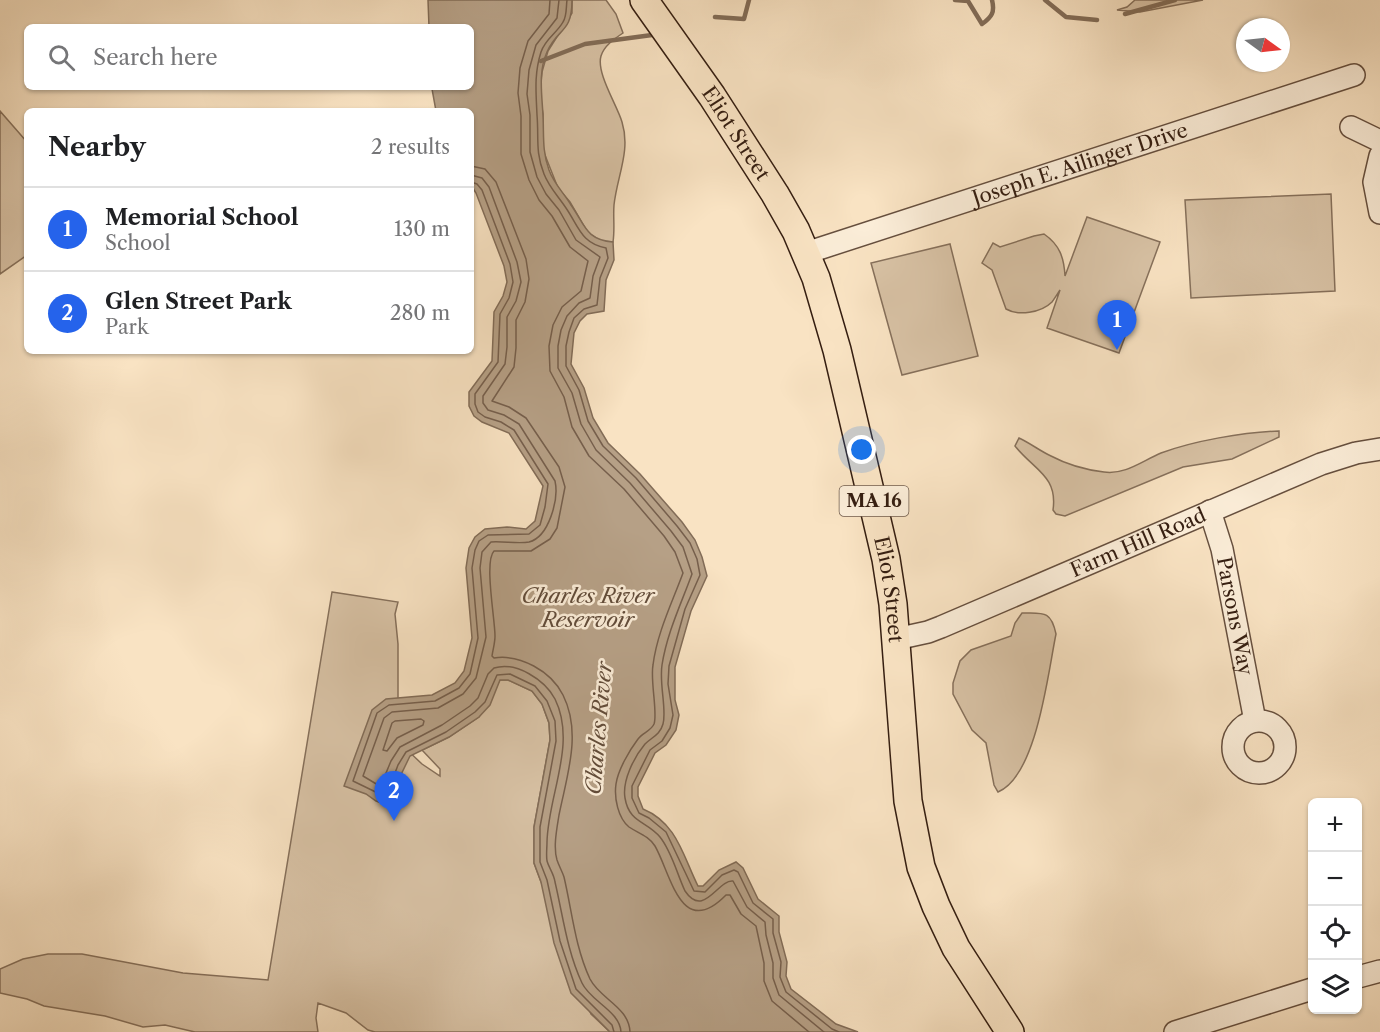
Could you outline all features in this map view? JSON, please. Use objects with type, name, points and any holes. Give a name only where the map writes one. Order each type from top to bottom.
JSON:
[{"type":"main road","name":"Eliot Street","points":[[644,0],[786,213],[806,253],[826,306],[886,559],[896,639],[911,822],[921,867],[956,948],[1010,1032]]},
{"type":"street","name":"Joseph E. Ailinger Drive","points":[[806,253],[1354,75]]},
{"type":"street","points":[[1351,127],[1380,141]]},
{"type":"street","points":[[1380,156],[1374,182],[1380,213]]},
{"type":"street","name":"Farm Hill Road","points":[[896,639],[941,627],[1321,464],[1356,453],[1380,449]]},
{"type":"street","name":"Parsons Way","points":[[1210,511],[1222,549],[1255,721]]},
{"type":"street","points":[[1362,976],[1380,971]]},
{"type":"street","points":[[1175,1032],[1308,990]]},
{"type":"shaded area","points":[[572,0],[606,0],[616,14],[623,33],[604,49],[600,63],[604,80],[622,122],[625,143],[614,205],[613,242],[601,241],[588,233],[570,202],[558,188],[543,150],[543,114],[540,94],[542,72],[548,51],[572,13]]},
{"type":"shaded area","points":[[1135,0],[1203,0],[1140,12],[1117,10],[1127,7]]},
{"type":"shaded area","points":[[0,111],[24,139],[24,257],[0,274]]},
{"type":"shaded area","points":[[1331,194],[1335,291],[1191,298],[1185,200]]},
{"type":"shaded area","points":[[1087,217],[1160,242],[1119,353],[1047,328],[1060,290],[1052,302],[1042,309],[1023,313],[1006,309],[992,270],[982,263],[993,243],[1000,247],[1044,234],[1060,252],[1065,276]]},
{"type":"shaded area","points":[[950,244],[978,356],[902,375],[871,263]]},
{"type":"shaded area","points":[[1279,431],[1279,437],[1232,459],[1183,467],[1065,516],[1056,514],[1053,510],[1052,489],[1043,474],[1015,446],[1019,438],[1063,462],[1091,470],[1112,472],[1133,467],[1161,453],[1203,441]]},
{"type":"shaded area","points":[[332,592],[398,602],[395,614],[398,644],[398,704],[403,746],[422,764],[440,776],[440,769],[422,750],[449,737],[479,717],[500,680],[508,680],[532,691],[542,704],[549,723],[550,740],[534,827],[534,863],[591,1014],[610,1032],[375,1032],[368,1030],[346,1013],[318,1003],[316,1018],[318,1032],[195,1032],[165,1025],[143,1027],[105,1016],[44,1006],[27,999],[0,993],[0,969],[23,959],[48,954],[82,954],[183,973],[268,980]]},
{"type":"shaded area","points":[[1022,613],[1045,614],[1052,621],[1056,634],[1039,721],[1031,745],[1022,766],[1011,782],[998,792],[994,785],[986,743],[972,730],[953,694],[953,683],[960,661],[971,650],[1011,636],[1015,623]]},
{"type":"water","name":"Charles River Reservoir","points":[[428,0],[572,0],[570,19],[551,44],[542,67],[541,91],[545,156],[554,180],[587,230],[597,238],[613,242],[614,260],[606,280],[604,311],[587,314],[580,321],[574,333],[571,364],[584,388],[593,418],[608,443],[640,474],[682,522],[695,540],[707,576],[691,611],[675,667],[675,700],[679,715],[676,730],[666,745],[655,753],[638,787],[638,796],[643,809],[664,823],[678,842],[698,886],[703,886],[719,870],[736,862],[743,868],[758,899],[779,916],[779,932],[787,962],[786,976],[791,989],[836,1024],[858,1032],[610,1032],[571,993],[554,943],[541,882],[534,863],[534,827],[550,740],[549,723],[542,704],[532,691],[508,680],[500,680],[490,705],[479,717],[449,737],[410,756],[395,787],[392,802],[387,805],[344,786],[372,710],[386,699],[432,695],[455,683],[464,671],[472,638],[466,568],[469,548],[475,537],[485,529],[507,527],[526,529],[535,521],[543,486],[509,433],[482,422],[474,416],[469,406],[469,392],[492,361],[494,312],[503,296],[507,282],[504,266],[474,190],[474,108],[435,108],[432,90],[474,90],[474,24],[429,24]]},
{"type":"waterway","points":[[715,17],[744,19],[749,0]]},
{"type":"waterway","points":[[955,0],[968,1],[982,24],[992,14],[992,0]]},
{"type":"waterway","points":[[1045,0],[1066,17],[1097,20]]},
{"type":"waterway","points":[[1125,14],[1175,0]]},
{"type":"waterway","points":[[541,61],[585,44],[652,35]]},
{"type":"place","name":"Memorial School","points":[[1117,350]]},
{"type":"place","name":"Glen Street Park","points":[[394,821]]},
{"type":"water label","name":"Charles River","points":[[599,728]]}]
